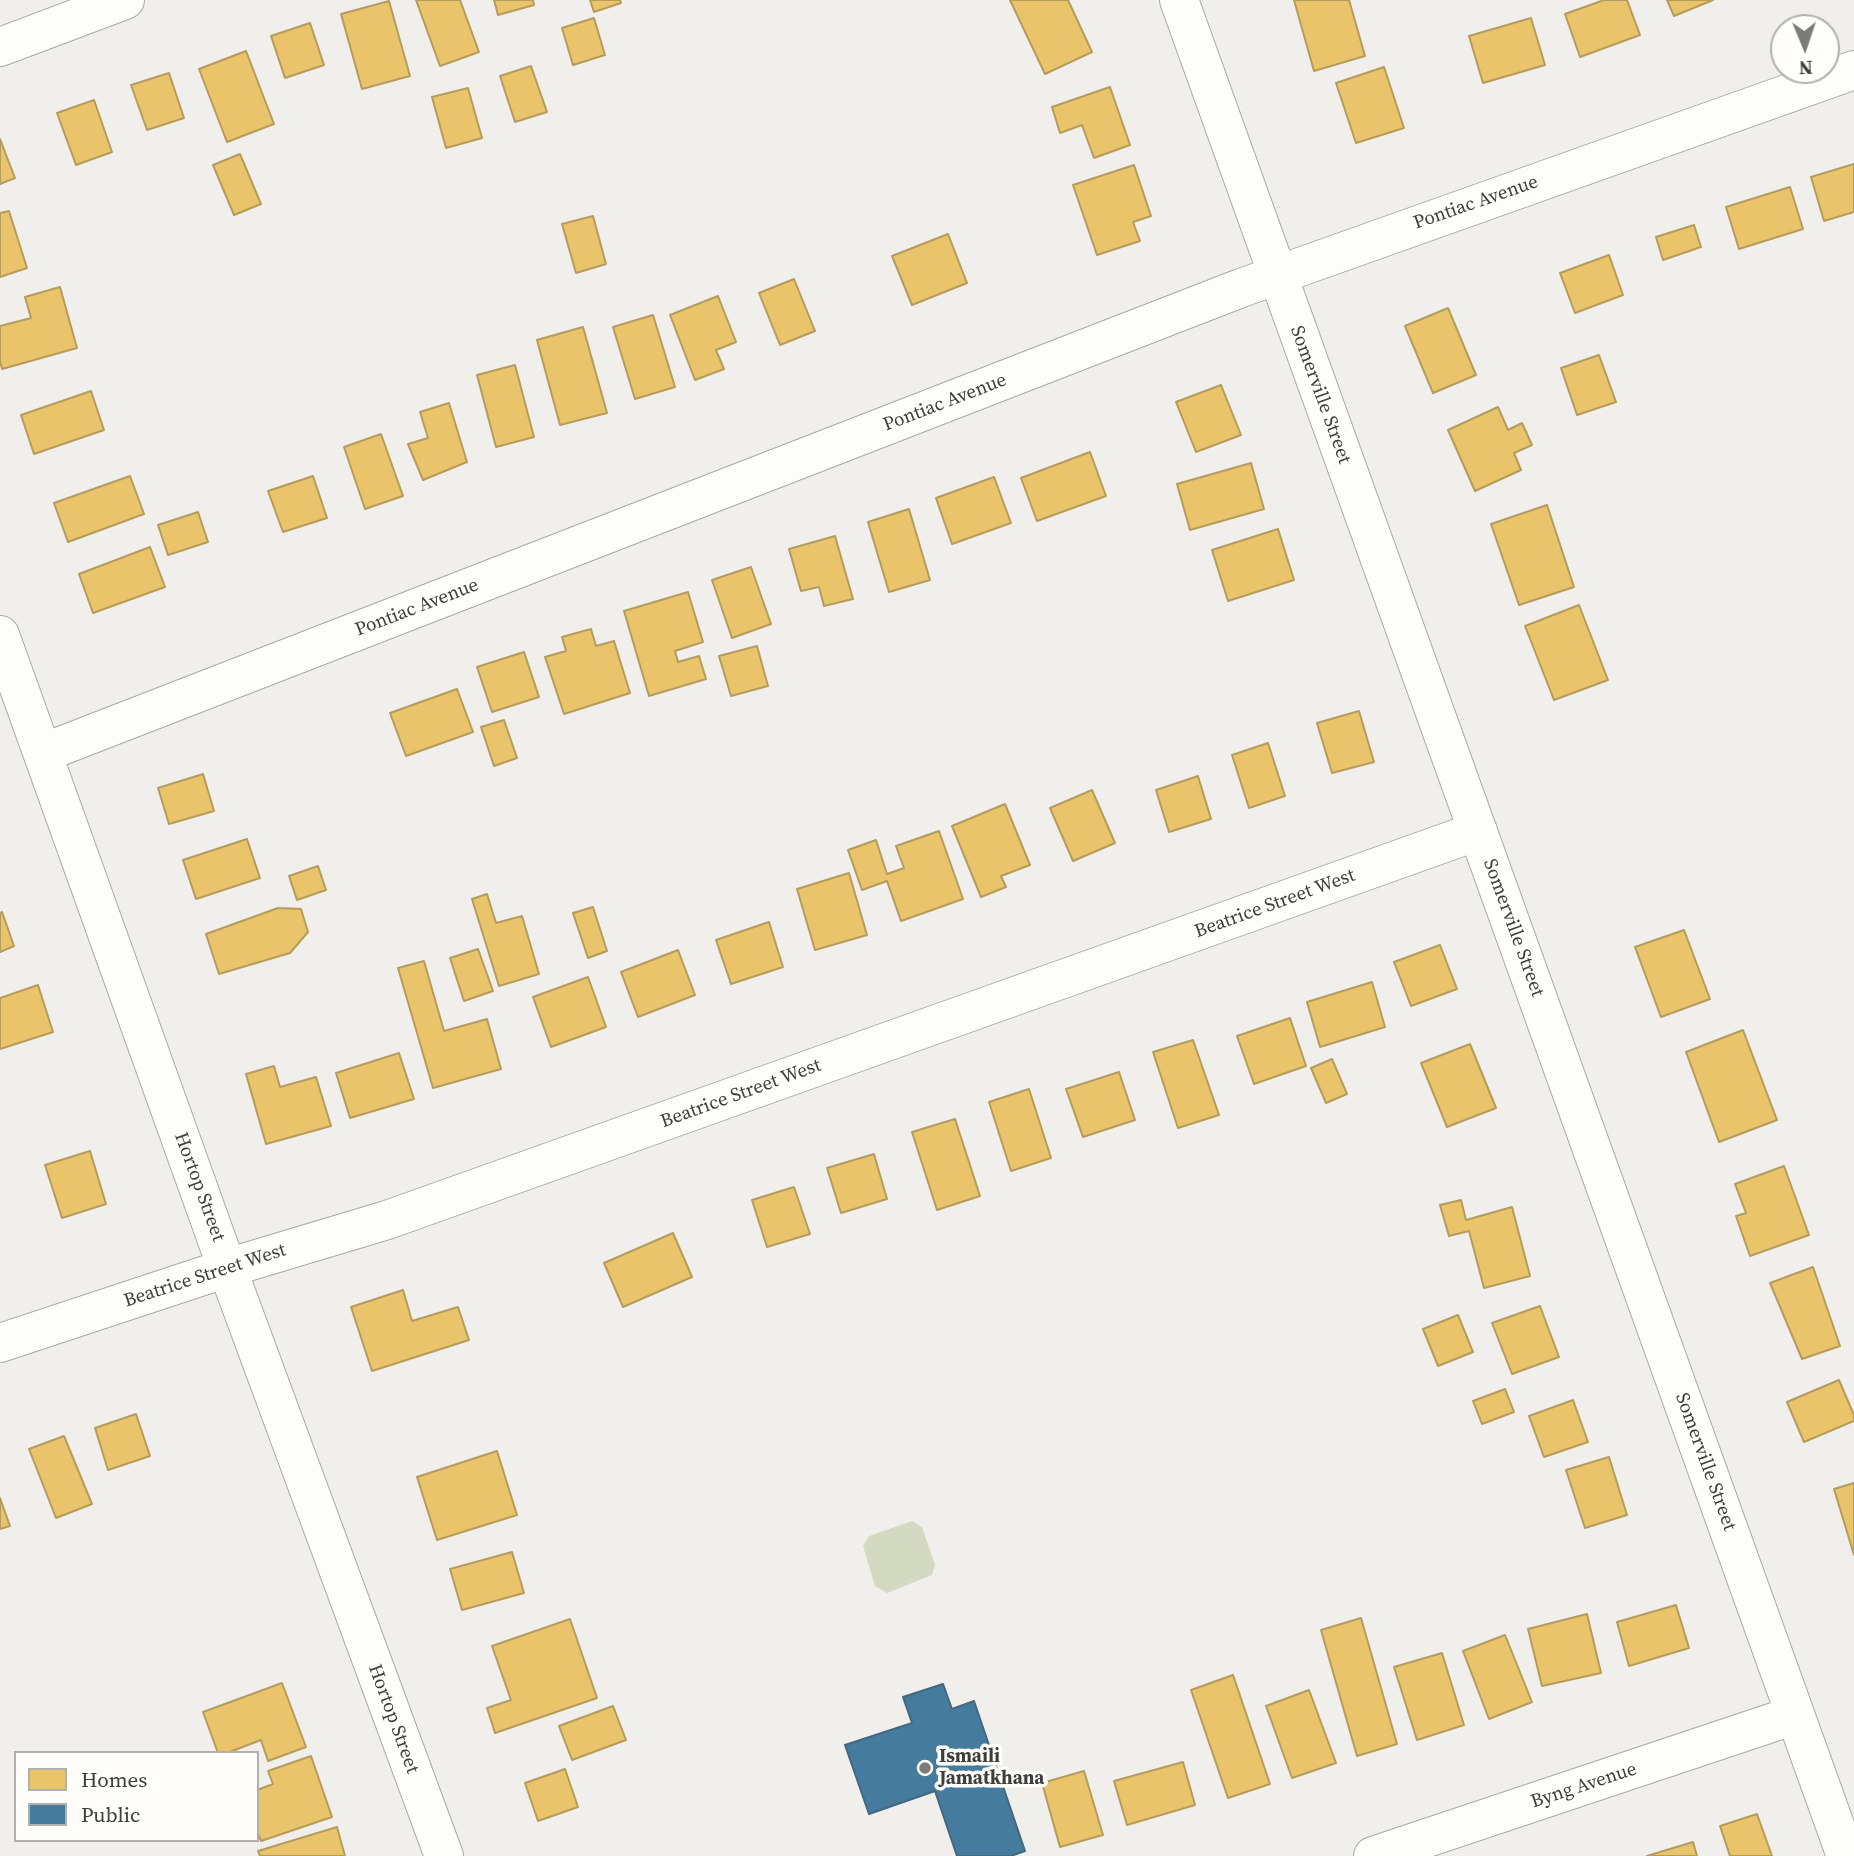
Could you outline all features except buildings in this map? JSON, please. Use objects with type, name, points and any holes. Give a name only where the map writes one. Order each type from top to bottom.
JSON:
[{"type":"street","points":[[0,47],[125,0]]},
{"type":"street","name":"Somerville Street","points":[[1179,0],[1846,1856]]},
{"type":"street","name":"Pontiac Avenue","points":[[43,753],[1277,275],[1854,70]]},
{"type":"street","name":"Hortop Street","points":[[0,635],[227,1268],[444,1856]]},
{"type":"street","name":"Beatrice Street West","points":[[0,1343],[227,1268],[387,1220],[1478,831]]},
{"type":"street","name":"Byng Avenue","points":[[1373,1856],[1795,1714]]},
{"type":"green space","points":[[912,1521],[922,1527],[935,1565],[932,1575],[887,1593],[875,1586],[863,1546],[869,1536]]},
{"type":"place","name":"Ismaili Jamatkhana","points":[[925,1768]]}]
